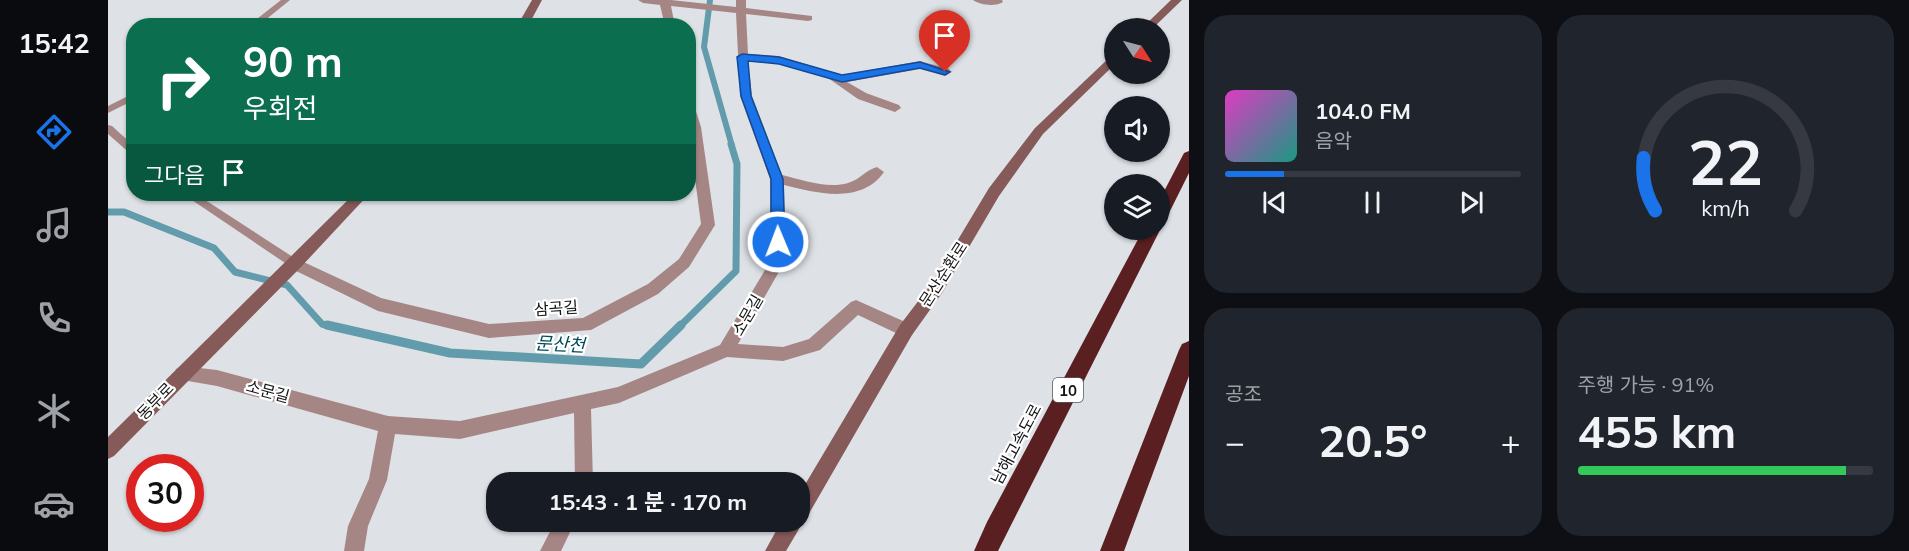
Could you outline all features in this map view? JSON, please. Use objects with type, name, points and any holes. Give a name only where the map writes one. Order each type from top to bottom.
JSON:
[{"type":"highway","points":[[1170,194],[1189,157]]},
{"type":"highway","name":"남해고속도로","points":[[987,551],[995,530],[1146,240]]},
{"type":"highway","points":[[1112,551],[1189,350]]},
{"type":"main road","points":[[527,18],[537,0]]},
{"type":"main road","points":[[1158,18],[1177,0]]},
{"type":"main road","name":"문산순환로","points":[[810,493],[906,330],[937,288],[994,192],[1039,131],[1104,69]]},
{"type":"main road","points":[[291,268],[355,201]]},
{"type":"main road","name":"동부로","points":[[108,450],[291,268]]},
{"type":"main road","points":[[775,551],[786,532]]},
{"type":"street","points":[[643,0],[741,5],[808,18]]},
{"type":"street","points":[[978,0],[998,2]]},
{"type":"street","points":[[664,1],[668,18]]},
{"type":"street","name":"소문길","points":[[726,350],[778,261],[777,179],[746,96],[742,57],[741,5]]},
{"type":"street","points":[[742,57],[779,60],[830,76],[851,79],[920,65],[945,72]]},
{"type":"street","points":[[830,76],[862,96],[895,108]]},
{"type":"street","name":"삼곡길","points":[[291,268],[378,304],[489,331],[585,325],[653,289],[684,263],[708,225],[696,152]]},
{"type":"street","points":[[777,179],[843,190],[852,189],[877,172]]},
{"type":"street","name":"소문길","points":[[182,374],[217,378],[388,424],[460,430],[619,395],[726,350],[783,354],[813,345],[856,307],[906,330]]},
{"type":"street","points":[[582,402],[585,472]]},
{"type":"street","points":[[354,551],[358,526],[378,480],[388,424]]},
{"type":"street","points":[[550,551],[560,532]]},
{"type":"lane","points":[[262,18],[286,0]]},
{"type":"lane","points":[[108,110],[126,100]]},
{"type":"lane","points":[[108,128],[126,145]]},
{"type":"lane","points":[[198,201],[291,268]]},
{"type":"waterway","name":"문산천","points":[[710,0],[704,47],[732,146]]},
{"type":"waterway","name":"문산천","points":[[679,327],[736,271],[737,164],[731,144]]},
{"type":"waterway","name":"문산천","points":[[108,212],[124,212],[214,248],[235,272],[287,285],[322,324],[333,327]]},
{"type":"waterway","name":"문산천","points":[[327,325],[450,353],[641,364],[681,325]]},
{"type":"route","points":[[778,242],[777,179],[746,96],[742,57],[779,60],[842,79],[920,65],[945,72]]}]
